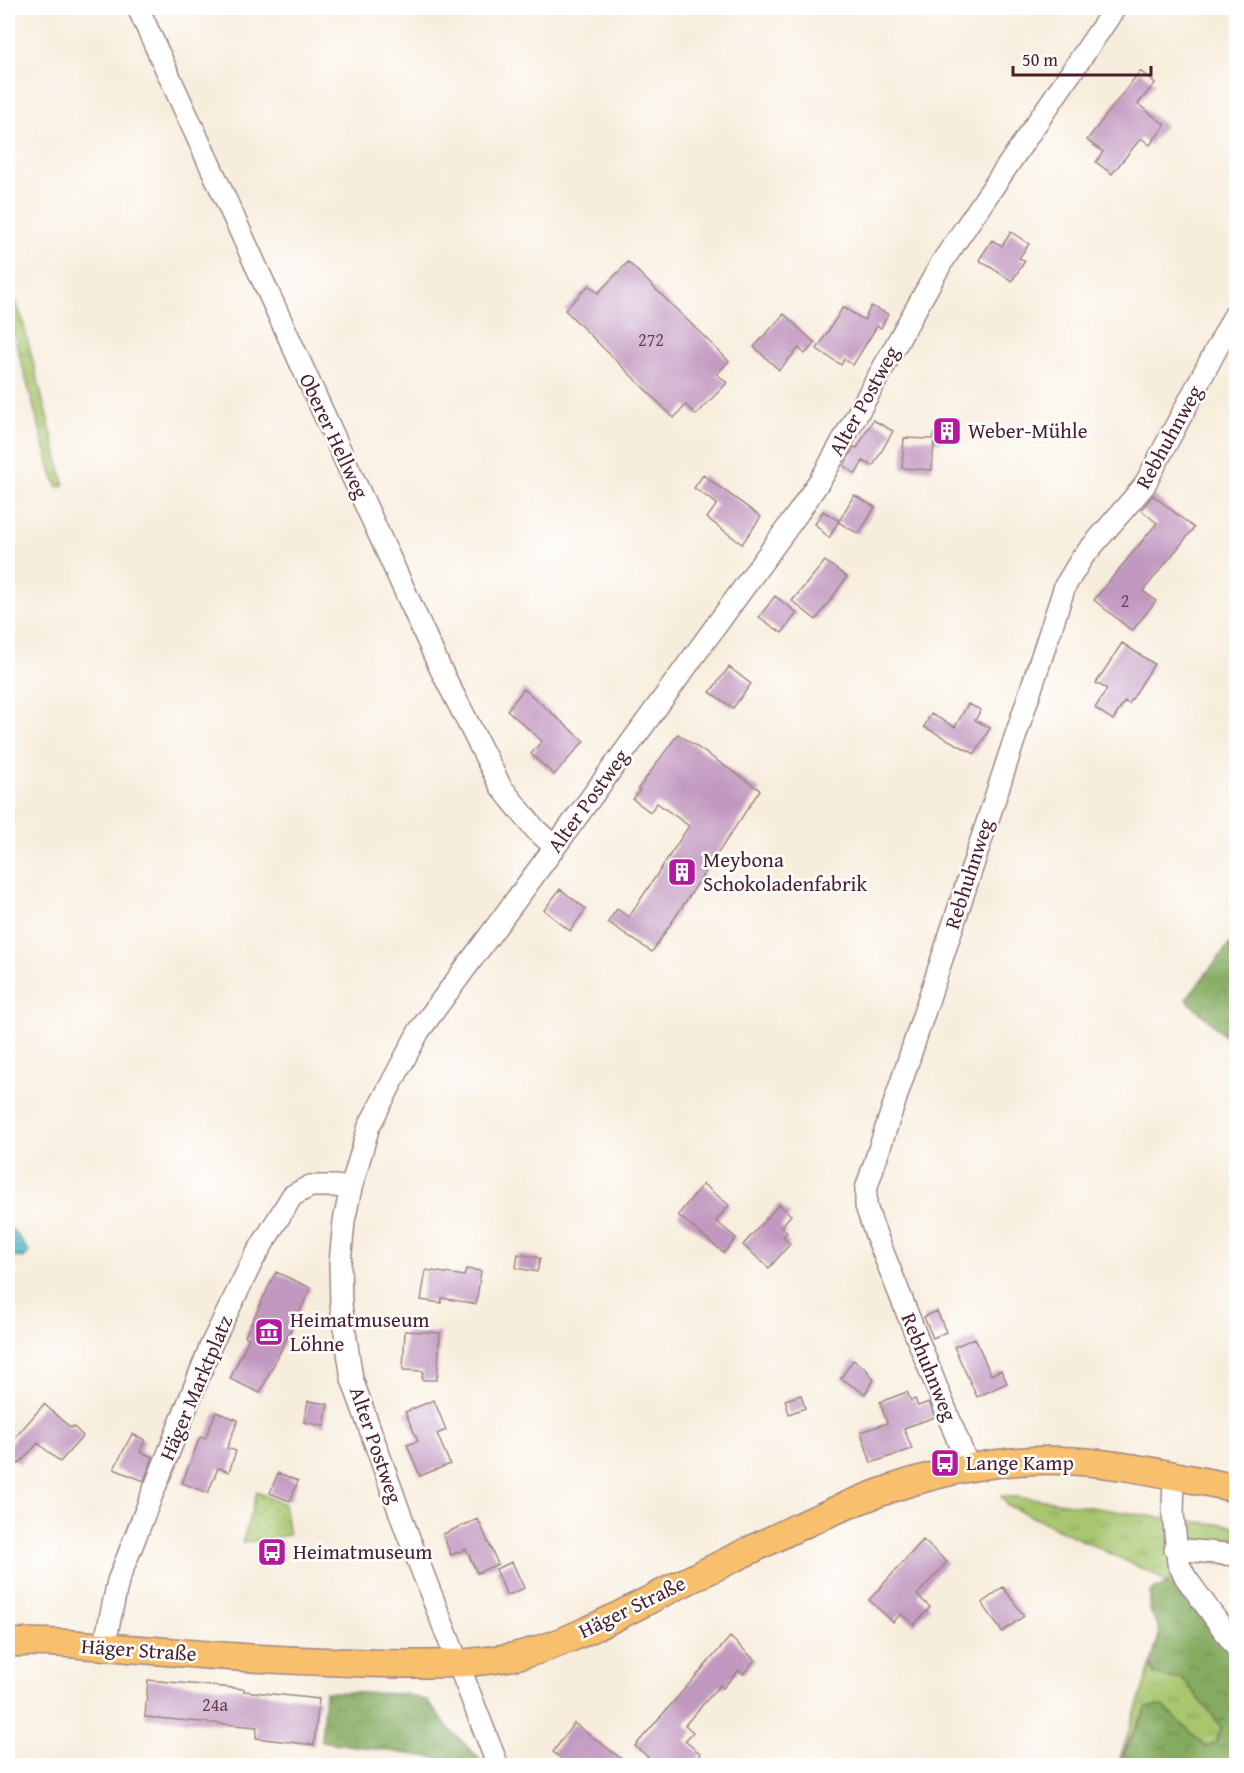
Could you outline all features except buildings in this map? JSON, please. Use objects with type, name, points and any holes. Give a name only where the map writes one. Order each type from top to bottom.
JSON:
[{"type":"main road","name":"Häger Straße","points":[[8,1643],[25,1642],[245,1658],[411,1665],[506,1658],[527,1653],[603,1623],[820,1516],[922,1477],[968,1466],[1019,1461],[1073,1461],[1236,1488]]},
{"type":"street","name":"Oberer Hellweg","points":[[138,8],[441,670],[501,787],[536,830],[555,847]]},
{"type":"street","name":"Alter Postweg","points":[[498,1766],[406,1530],[352,1379],[340,1294],[342,1242],[351,1188],[369,1126],[419,1031],[798,513],[824,474],[942,262],[1115,8]]},
{"type":"street","name":"Rebhuhnweg","points":[[968,1466],[873,1227],[866,1206],[866,1189],[1065,586],[1082,558],[1144,486],[1236,312]]},
{"type":"street","name":"Häger Marktplatz","points":[[104,1647],[118,1581],[211,1345],[254,1258],[292,1196],[310,1186],[351,1188]]},
{"type":"street","points":[[1174,1476],[1173,1513],[1178,1563],[1186,1578],[1236,1647]]},
{"type":"street","points":[[1175,1549],[1236,1555]]},
{"type":"green space","points":[[8,280],[22,318],[61,471],[64,485],[60,487],[56,484],[52,474],[8,314]]},
{"type":"green space","points":[[1236,936],[1236,1047],[1186,999]]},
{"type":"green space","points":[[257,1492],[284,1504],[289,1535],[242,1543]]},
{"type":"green space","points":[[1001,1496],[1236,1526],[1236,1564],[1175,1558],[1182,1578],[1166,1583],[1156,1575],[1007,1505]]},
{"type":"green space","points":[[1182,1578],[1236,1655],[1236,1765],[1118,1766],[1147,1707],[1163,1706],[1206,1747],[1216,1742],[1222,1727],[1182,1678],[1154,1674],[1151,1664],[1160,1632],[1150,1610],[1150,1592],[1166,1583]]},
{"type":"green space","points":[[1151,1664],[1154,1674],[1182,1678],[1222,1726],[1216,1742],[1206,1747],[1163,1706],[1147,1707],[1120,1758]]},
{"type":"green space","points":[[325,1692],[405,1694],[427,1701],[446,1725],[485,1765],[321,1741]]},
{"type":"water","points":[[8,1226],[29,1252],[24,1258],[8,1256]]},
{"type":"place","name":"Weber-Mühle","points":[[947,431]]},
{"type":"place","name":"Meybona Schokoladenfabrik","points":[[682,872]]},
{"type":"place","name":"Heimatmuseum Löhne","points":[[269,1332]]},
{"type":"place","name":"Lange Kamp","points":[[945,1463]]},
{"type":"place","name":"Heimatmuseum","points":[[272,1552]]}]
